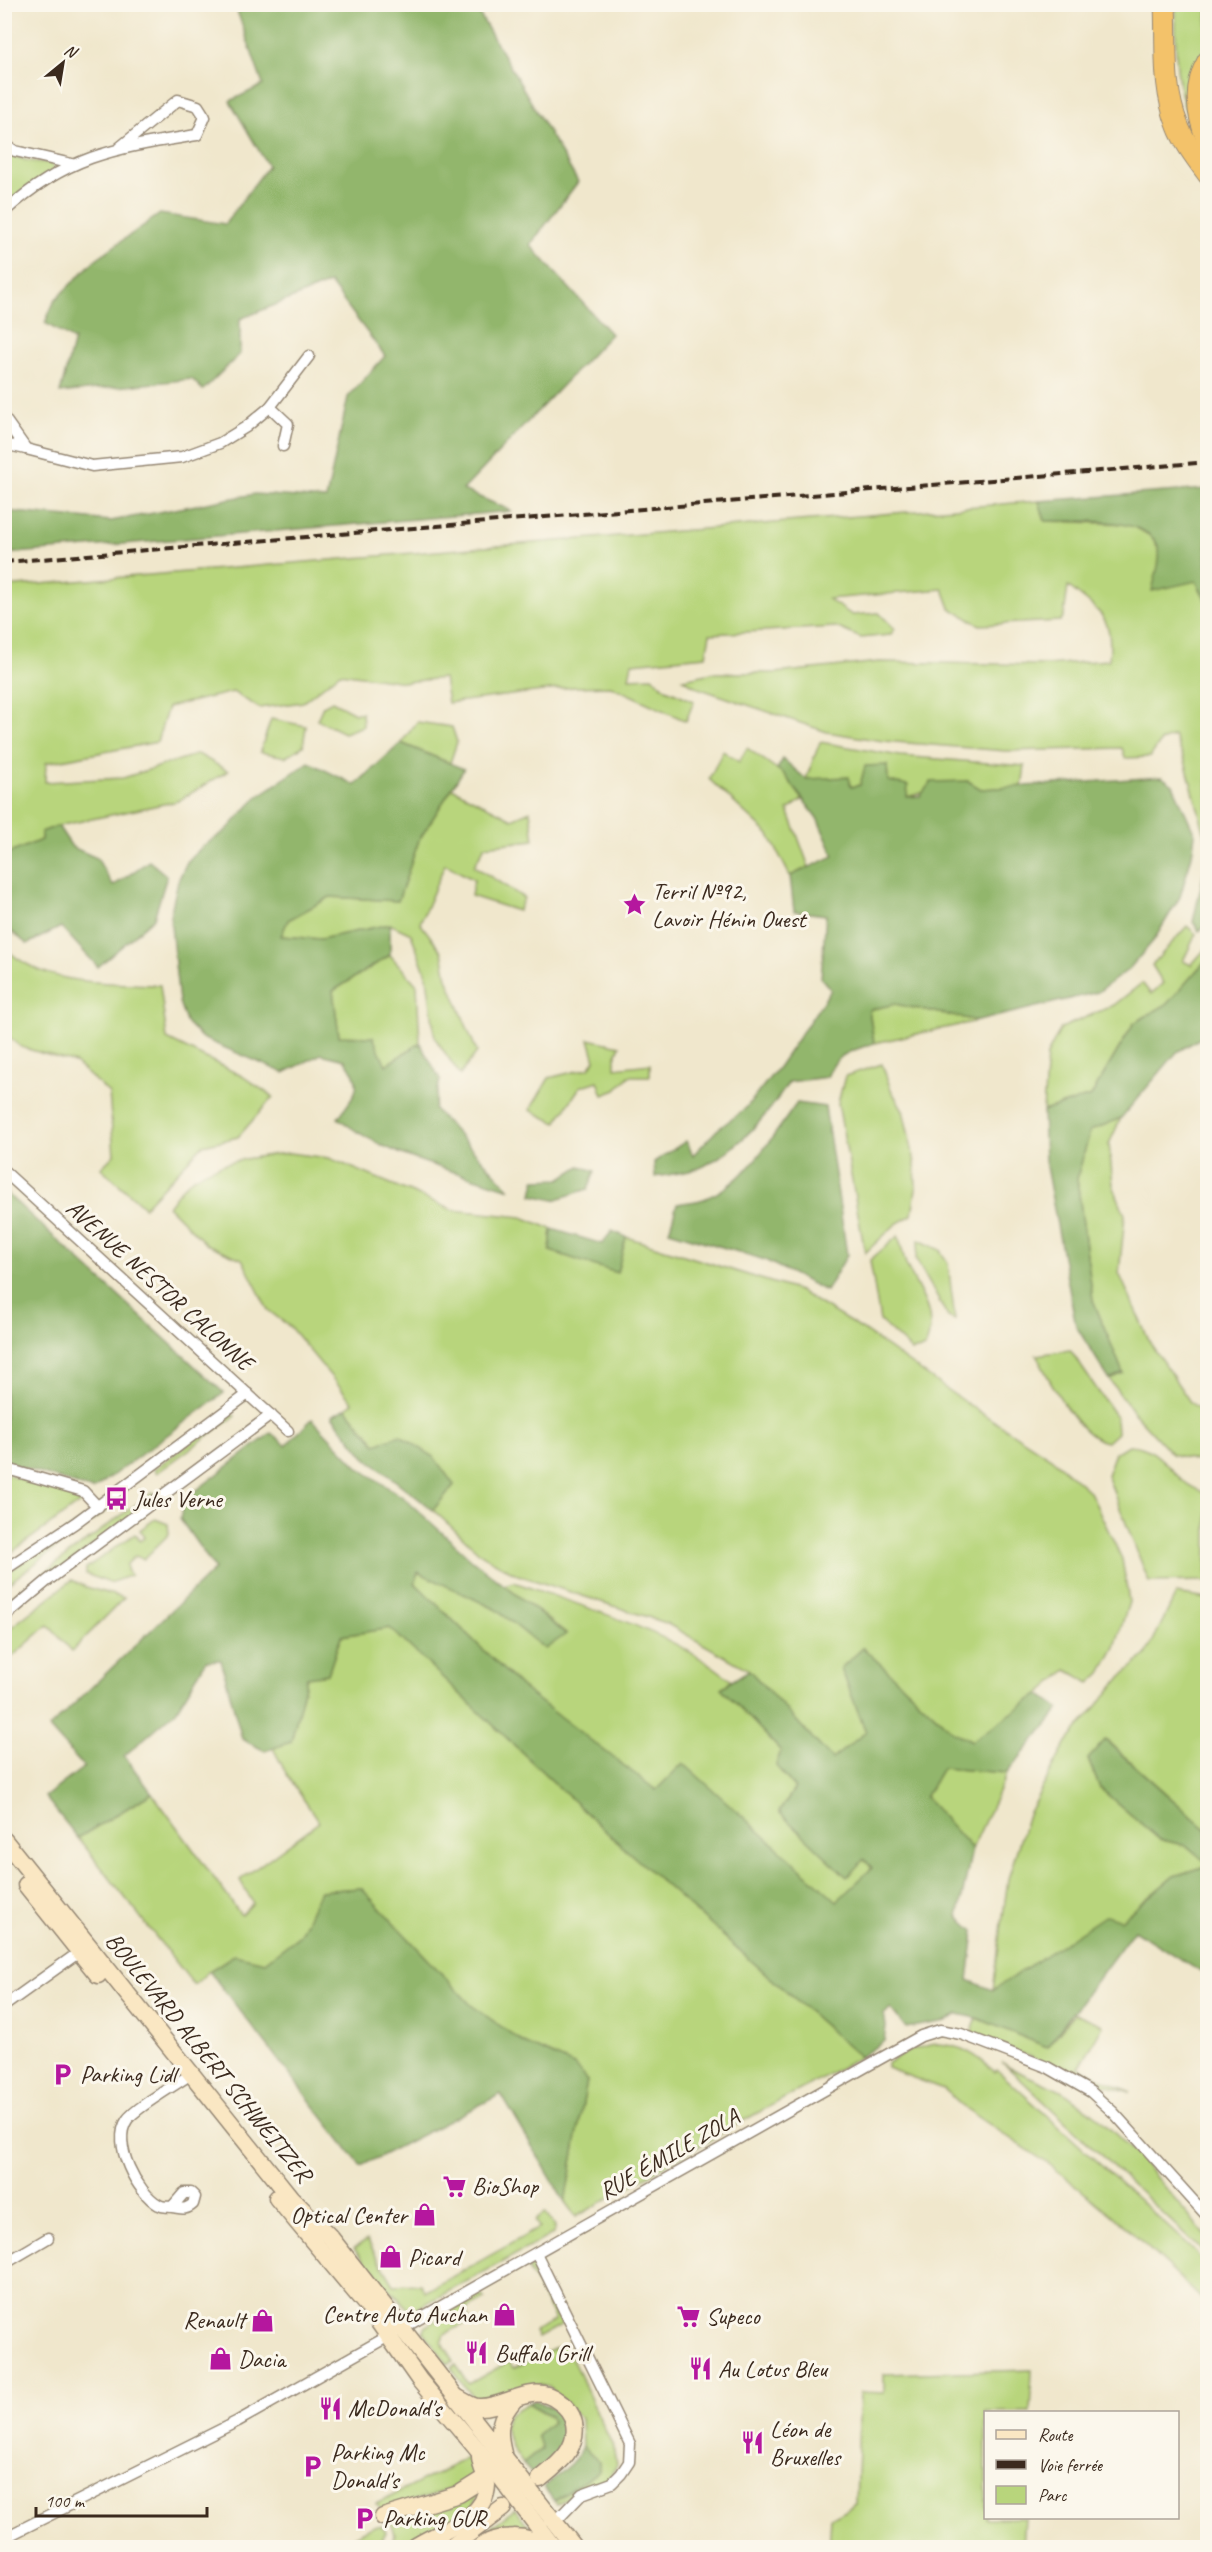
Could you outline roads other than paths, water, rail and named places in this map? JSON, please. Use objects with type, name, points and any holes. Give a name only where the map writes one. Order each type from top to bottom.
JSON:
[{"type":"highway","points":[[1165,4],[1166,79],[1171,106],[1179,129],[1208,174]]},
{"type":"highway","points":[[1208,61],[1199,82],[1197,97],[1208,142]]},
{"type":"main road","name":"BOULEVARD ALBERT SCHWEITZER","points":[[4,1840],[84,1949]]},
{"type":"main road","name":"BOULEVARD ALBERT SCHWEITZER","points":[[4,1858],[84,1949],[187,2077],[291,2198],[330,2237],[396,2333]]},
{"type":"main road","points":[[396,2333],[455,2396],[575,2547]]},
{"type":"main road","points":[[396,2333],[420,2381],[480,2456],[498,2474],[554,2547]]},
{"type":"main road","points":[[455,2396],[478,2407],[493,2406],[528,2394],[549,2396],[562,2403],[573,2420],[574,2437],[567,2455],[540,2479]]},
{"type":"main road","points":[[504,2457],[498,2434],[499,2424],[515,2399]]},
{"type":"main road","points":[[413,2547],[472,2514],[484,2498],[486,2477],[480,2463],[480,2456]]},
{"type":"main road","points":[[383,2517],[459,2494],[486,2477]]},
{"type":"main road","points":[[450,2547],[503,2508]]},
{"type":"main road","points":[[478,2547],[502,2537],[533,2540],[547,2547]]},
{"type":"street","points":[[4,212],[25,193],[72,164],[119,148],[197,135],[205,117],[198,106],[178,100],[119,148]]},
{"type":"street","points":[[4,144],[15,151],[72,164]]},
{"type":"street","points":[[4,444],[92,466],[182,458],[220,443],[246,427],[270,407],[309,356]]},
{"type":"street","points":[[270,407],[288,424],[283,446]]},
{"type":"street","points":[[4,418],[26,449]]},
{"type":"street","name":"AVENUE NESTOR CALONNE","points":[[4,1171],[288,1431]]},
{"type":"street","points":[[4,1570],[98,1507],[248,1394]]},
{"type":"street","points":[[4,1617],[47,1581],[271,1415]]},
{"type":"street","points":[[4,1468],[82,1491],[98,1507]]},
{"type":"street","points":[[4,2006],[84,1949]]},
{"type":"street","name":"RUE ÉMILE ZOLA","points":[[4,2538],[228,2427],[921,2036],[939,2031],[961,2034],[1047,2067],[1091,2092],[1131,2130],[1208,2217]]},
{"type":"street","points":[[172,2207],[158,2205],[140,2186],[126,2158],[121,2132],[132,2114],[187,2077]]},
{"type":"street","points":[[4,2264],[48,2238]]},
{"type":"street","points":[[536,2253],[630,2444],[632,2453],[625,2468],[612,2483],[582,2494],[555,2522]]},
{"type":"railway","points":[[4,562],[1208,462]]},
{"type":"place","name":"Terril №92, Lavoir Hénin Ouest","points":[[634,905]]},
{"type":"place","name":"Jules Verne","points":[[116,1499]]},
{"type":"place","name":"Parking Lidl","points":[[62,2074]]},
{"type":"place","name":"BioShop","points":[[454,2186]]},
{"type":"place","name":"Optical Center","points":[[425,2215]]},
{"type":"place","name":"Picard","points":[[390,2257]]},
{"type":"place","name":"Centre Auto Auchan","points":[[505,2314]]},
{"type":"place","name":"Supeco","points":[[688,2316]]},
{"type":"place","name":"Renault","points":[[263,2320]]},
{"type":"place","name":"Buffalo Grill","points":[[477,2353]]},
{"type":"place","name":"Dacia","points":[[220,2359]]},
{"type":"place","name":"Au Lotus Bleu","points":[[700,2369]]},
{"type":"place","name":"McDonald's","points":[[330,2408]]},
{"type":"place","name":"Léon de Bruxelles","points":[[752,2443]]},
{"type":"place","name":"Parking Mc Donald's","points":[[313,2466]]},
{"type":"place","name":"Parking GUR","points":[[365,2518]]}]
